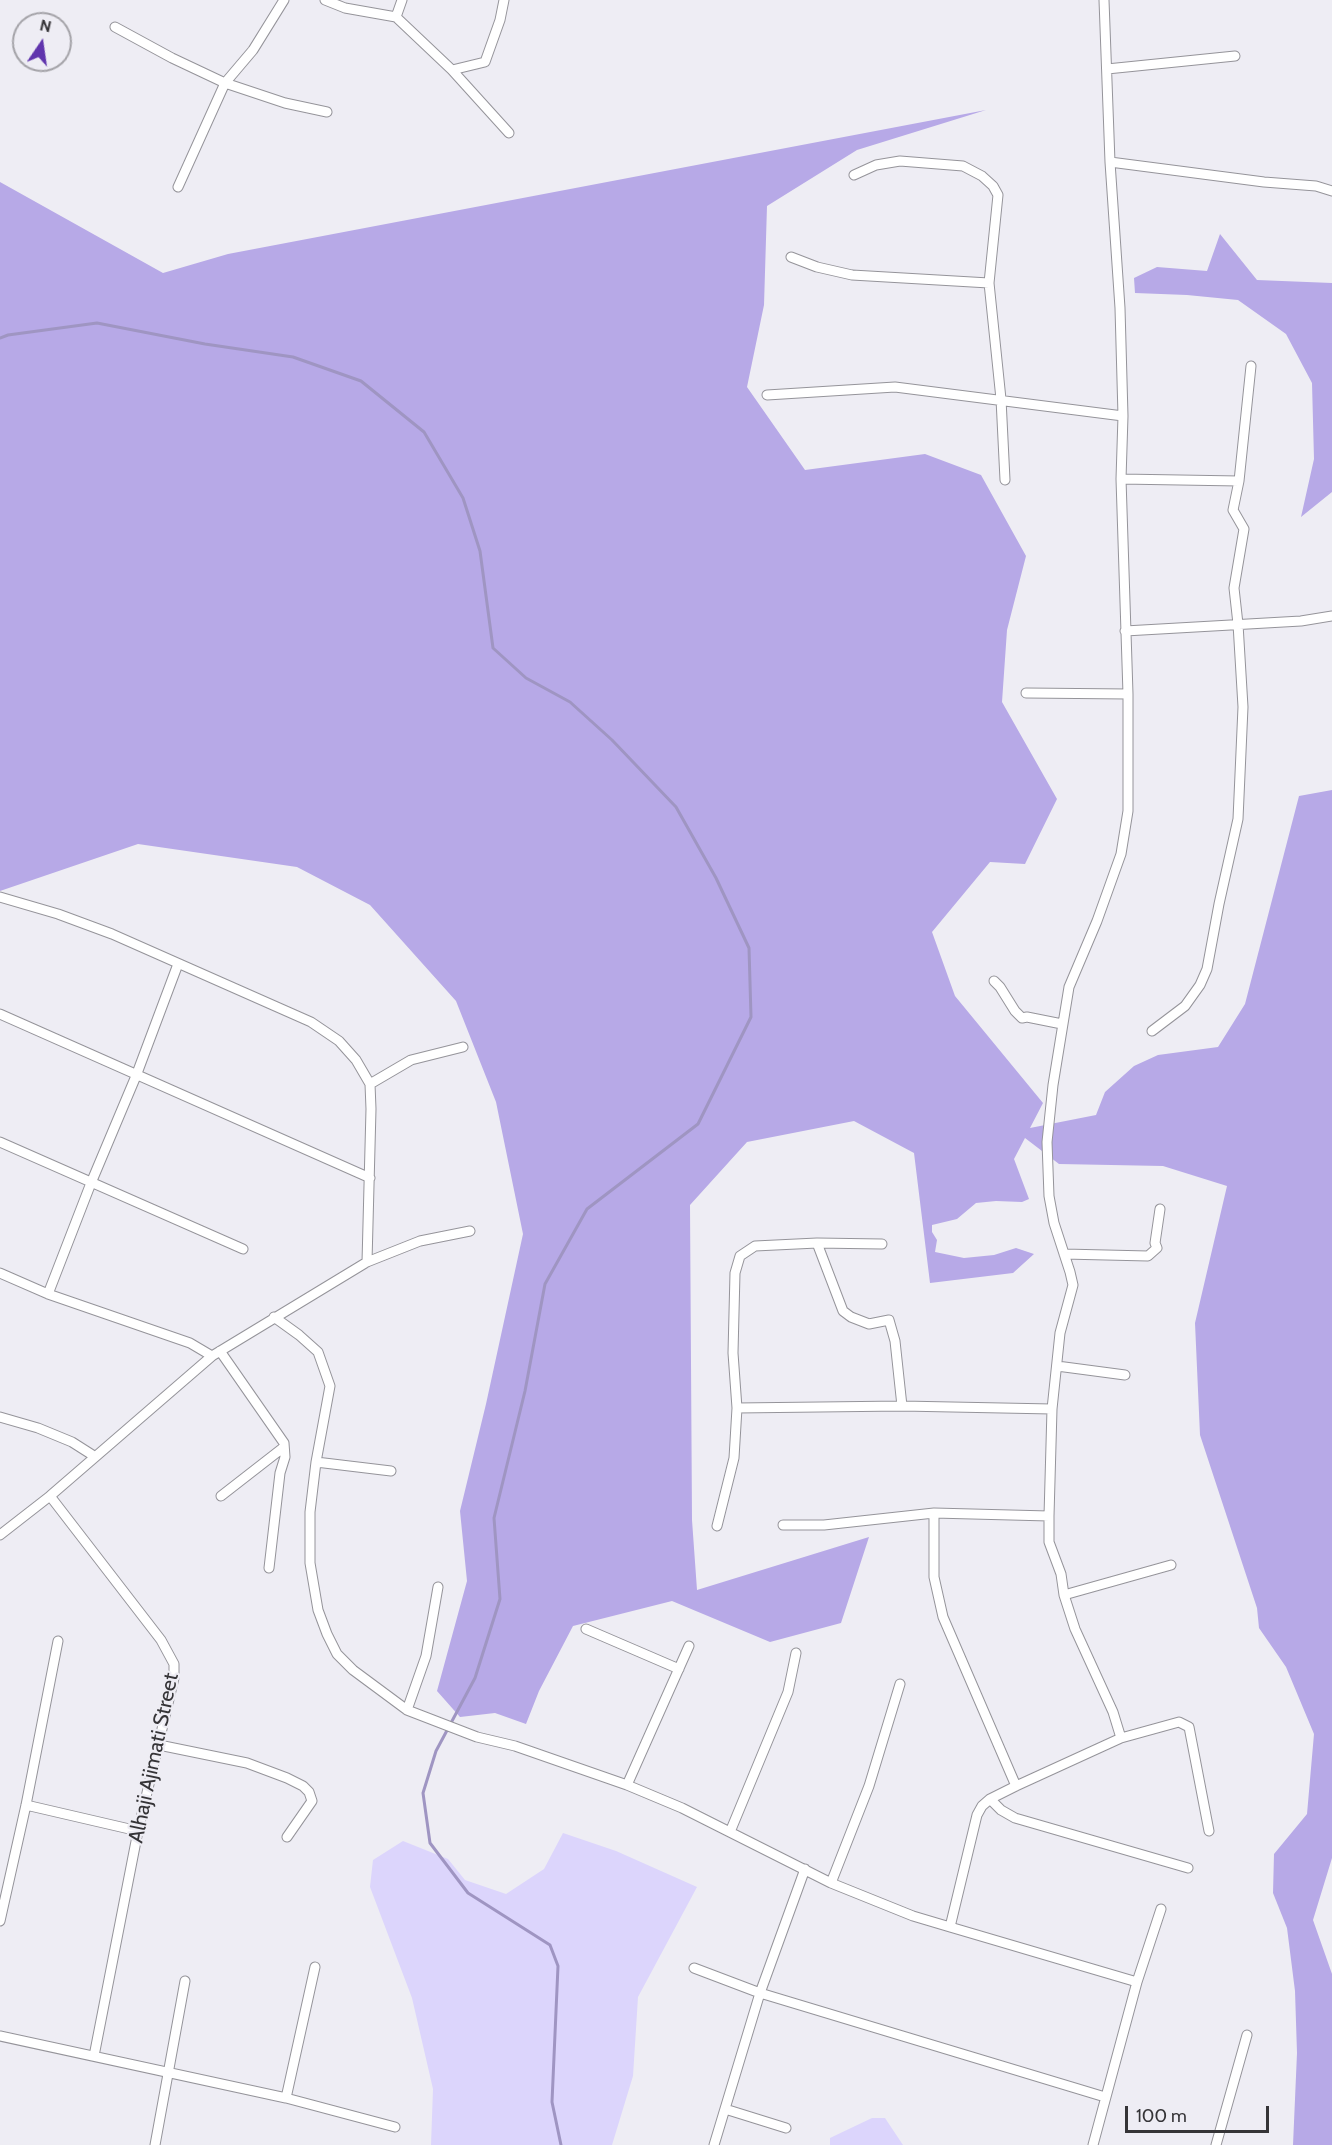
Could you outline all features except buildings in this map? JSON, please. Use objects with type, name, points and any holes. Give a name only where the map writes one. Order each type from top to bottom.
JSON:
[{"type":"street","points":[[177,187],[225,82],[253,50],[284,0]]},
{"type":"street","points":[[325,0],[345,8],[396,17],[452,70],[509,133]]},
{"type":"street","points":[[396,17],[402,0]]},
{"type":"street","points":[[452,70],[485,62],[500,20],[504,0]]},
{"type":"street","points":[[1104,0],[1124,416],[1120,479],[1128,694],[1128,811],[1121,854],[1097,921],[1069,987],[1053,1085],[1047,1142],[1049,1196],[1054,1223],[1072,1285],[1060,1333],[1052,1409],[1049,1542],[1075,1629],[1113,1712],[1121,1738]]},
{"type":"street","points":[[115,27],[172,58],[225,82],[285,104],[327,112]]},
{"type":"street","points":[[1107,69],[1235,56]]},
{"type":"street","points":[[854,175],[876,165],[900,161],[963,166],[982,176],[999,195],[989,283],[1001,399],[1005,480]]},
{"type":"street","points":[[1110,162],[1264,182],[1316,186],[1332,191]]},
{"type":"street","points":[[791,257],[817,267],[852,275],[989,283]]},
{"type":"street","points":[[1152,1030],[1185,1006],[1207,969],[1238,819],[1243,707],[1234,588],[1244,529],[1233,510],[1239,481],[1251,366]]},
{"type":"street","points":[[767,394],[895,387],[1124,416]]},
{"type":"street","points":[[1120,479],[1239,481]]},
{"type":"street","points":[[1125,631],[1301,621],[1332,616]]},
{"type":"street","points":[[1026,693],[1128,694]]},
{"type":"street","points":[[0,897],[58,914],[112,934],[311,1022],[339,1041],[356,1060],[370,1084],[367,1262]]},
{"type":"street","points":[[48,1294],[136,1076],[178,964]]},
{"type":"street","points":[[994,981],[1022,1018],[1028,1017],[1062,1024]]},
{"type":"street","points":[[0,1014],[370,1178]]},
{"type":"street","points":[[370,1084],[411,1060],[463,1047]]},
{"type":"street","points":[[0,1142],[243,1249]]},
{"type":"street","points":[[1064,1254],[1148,1256],[1157,1248],[1155,1243],[1160,1209]]},
{"type":"street","points":[[0,1535],[50,1496],[216,1354],[367,1262],[420,1241],[470,1232]]},
{"type":"street","points":[[817,1243],[843,1311],[869,1324],[889,1320],[895,1341],[902,1406]]},
{"type":"street","points":[[717,1526],[734,1458],[737,1408],[733,1353],[735,1273],[740,1256],[754,1246],[817,1243],[882,1244]]},
{"type":"street","points":[[0,1273],[48,1294],[216,1354],[284,1443],[285,1457],[280,1473],[269,1568]]},
{"type":"street","points":[[274,1317],[318,1352],[327,1372],[330,1386],[316,1462],[310,1512],[310,1563],[318,1610],[327,1634],[338,1654],[353,1670],[407,1710],[456,1729],[515,1746],[627,1785],[730,1832],[831,1883],[913,1916],[1137,1982]]},
{"type":"street","points":[[1057,1366],[1125,1375]]},
{"type":"street","points":[[737,1408],[902,1406],[1052,1409]]},
{"type":"street","points":[[0,1417],[38,1428],[72,1442],[94,1456]]},
{"type":"street","points":[[221,1496],[284,1448]]},
{"type":"street","points":[[316,1462],[391,1471]]},
{"type":"street","name":"Alhaji Ajimati Street","points":[[50,1496],[161,1640],[174,1664],[174,1678],[138,1831],[94,2056]]},
{"type":"street","points":[[783,1525],[824,1525],[934,1513],[1049,1516]]},
{"type":"street","points":[[934,1513],[934,1577],[943,1617],[1016,1786]]},
{"type":"street","points":[[1064,1595],[1171,1565]]},
{"type":"street","points":[[407,1710],[426,1656],[438,1587]]},
{"type":"street","points":[[586,1629],[679,1669]]},
{"type":"street","points":[[0,1921],[26,1805],[58,1641]]},
{"type":"street","points":[[627,1785],[689,1646]]},
{"type":"street","points":[[730,1832],[788,1692],[796,1653]]},
{"type":"street","points":[[831,1883],[869,1786],[900,1684]]},
{"type":"street","points":[[950,1927],[977,1815],[982,1806],[990,1799],[1016,1786],[1121,1738],[1179,1722],[1189,1727],[1209,1831]]},
{"type":"street","points":[[159,1745],[247,1763],[303,1786],[309,1792],[312,1801],[287,1836]]},
{"type":"street","points":[[990,1799],[1001,1810],[1015,1818],[1188,1868]]},
{"type":"street","points":[[26,1805],[138,1831]]},
{"type":"street","points":[[714,2145],[760,1993],[805,1869]]},
{"type":"street","points":[[1093,2145],[1137,1982],[1161,1908]]},
{"type":"street","points":[[286,2098],[315,1967]]},
{"type":"street","points":[[694,1968],[760,1993],[1105,2097]]},
{"type":"street","points":[[155,2145],[185,1981]]},
{"type":"street","points":[[1216,2145],[1247,2035]]},
{"type":"street","points":[[0,2036],[286,2098],[396,2127]]},
{"type":"street","points":[[725,2109],[786,2128]]},
{"type":"shaded area","points":[[986,110],[857,150],[767,206],[764,305],[747,387],[805,470],[925,454],[981,475],[1026,556],[1007,630],[1002,702],[1057,799],[1025,864],[990,862],[932,932],[955,996],[1043,1103],[1030,1128],[1096,1115],[1105,1092],[1134,1066],[1158,1055],[1218,1047],[1245,1004],[1299,796],[1332,790],[1332,1858],[1313,1920],[1332,1974],[1332,2145],[1293,2145],[1297,2053],[1295,1991],[1287,1928],[1273,1893],[1274,1854],[1307,1814],[1314,1734],[1286,1667],[1259,1628],[1257,1608],[1200,1435],[1195,1323],[1227,1186],[1163,1166],[1059,1164],[1025,1138],[1014,1159],[1029,1199],[1022,1202],[976,1203],[957,1219],[932,1225],[932,1232],[937,1240],[935,1252],[964,1258],[994,1255],[1016,1248],[1034,1254],[1013,1273],[930,1283],[914,1153],[854,1121],[747,1142],[690,1205],[692,1520],[697,1590],[869,1537],[841,1623],[770,1642],[672,1601],[573,1626],[539,1691],[526,1724],[495,1713],[460,1717],[437,1691],[467,1581],[460,1511],[523,1234],[496,1102],[456,1001],[370,905],[297,867],[138,844],[0,891],[0,182],[163,273],[228,254]]},
{"type":"shaded area","points":[[1220,234],[1257,280],[1332,283],[1332,492],[1301,517],[1314,459],[1312,383],[1286,334],[1238,300],[1135,293],[1134,278],[1157,267],[1207,271]]},
{"type":"shaded area","points":[[563,1833],[616,1851],[697,1887],[638,1997],[633,2076],[612,2145],[431,2145],[433,2089],[412,1998],[370,1887],[373,1860],[403,1841],[448,1859],[465,1880],[506,1894],[544,1869]]},
{"type":"shaded area","points":[[872,2118],[885,2118],[903,2145],[830,2145],[830,2138]]},
{"type":"waterway","points":[[0,338],[97,323],[205,344],[293,357],[361,381],[424,432],[463,498],[480,551],[493,648],[526,678],[570,702],[612,740],[676,807],[716,878],[749,948],[751,1017],[698,1124],[587,1209],[545,1284],[525,1391],[494,1518],[500,1599],[475,1678],[436,1751],[423,1793],[430,1843],[468,1893],[550,1945],[558,1966],[552,2102],[561,2145]]}]
